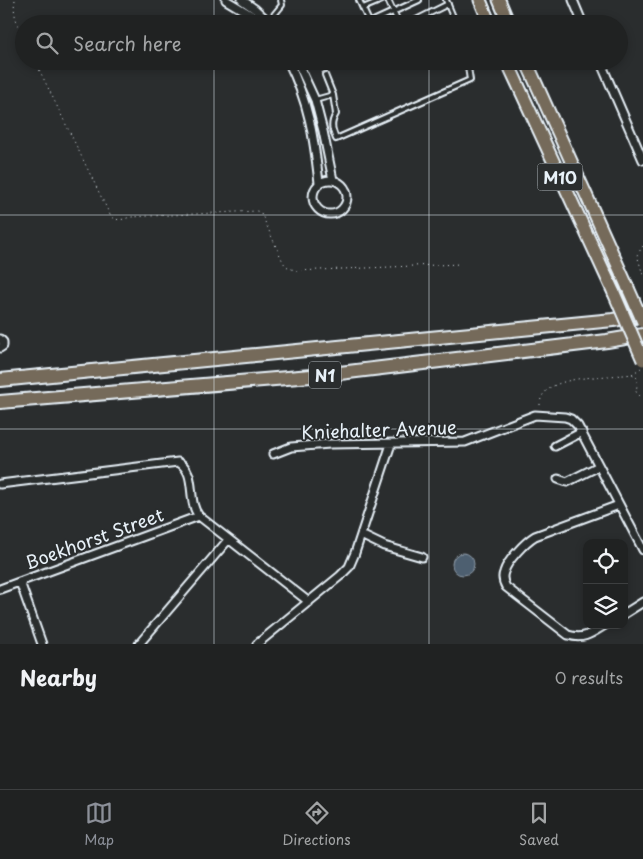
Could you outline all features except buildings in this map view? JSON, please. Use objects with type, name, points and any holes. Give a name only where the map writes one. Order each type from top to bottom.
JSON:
[{"type":"highway","name":"N1","points":[[0,380],[614,320],[643,315]]},
{"type":"highway","name":"N1","points":[[2,402],[324,375],[643,335]]},
{"type":"highway","points":[[0,374],[143,367]]},
{"type":"main road","points":[[480,0],[486,15]]},
{"type":"main road","points":[[499,0],[505,15]]},
{"type":"main road","name":"M10","points":[[512,70],[643,360]]},
{"type":"main road","name":"M10","points":[[530,70],[643,322]]},
{"type":"street","points":[[226,0],[251,15]]},
{"type":"street","points":[[242,0],[261,15]]},
{"type":"street","points":[[572,0],[579,15]]},
{"type":"street","points":[[292,70],[307,107],[316,147],[319,183],[314,191],[314,202],[320,211],[332,214],[342,209],[347,199],[345,189],[333,180],[319,183]]},
{"type":"street","points":[[301,70],[315,100],[333,180]]},
{"type":"street","points":[[604,70],[643,160]]},
{"type":"street","points":[[0,339],[3,342],[3,346],[0,348]]},
{"type":"street","name":"Kniehalter Avenue","points":[[274,454],[291,447],[330,444],[465,442],[534,415],[571,418],[582,432],[643,550]]},
{"type":"street","points":[[555,446],[582,432]]},
{"type":"street","points":[[257,644],[346,572],[362,535],[391,444]]},
{"type":"street","points":[[0,484],[178,462],[188,472],[195,510],[198,516],[309,602]]},
{"type":"street","points":[[558,479],[566,482],[571,481],[599,466]]},
{"type":"street","points":[[599,629],[589,636],[581,638],[568,635],[511,592],[504,584],[503,573],[523,545],[535,536],[619,505]]},
{"type":"street","name":"Boekhorst Street","points":[[0,589],[198,516]]},
{"type":"street","points":[[362,535],[384,546],[422,557]]},
{"type":"street","points":[[140,644],[228,540]]},
{"type":"street","points":[[20,582],[42,644]]},
{"type":"street","points":[[628,611],[643,602]]},
{"type":"lane","points":[[275,15],[282,5],[281,0]]},
{"type":"lane","points":[[359,0],[366,15]]},
{"type":"lane","points":[[363,8],[382,0]]},
{"type":"lane","points":[[388,0],[395,15]]},
{"type":"lane","points":[[388,15],[420,0]]},
{"type":"lane","points":[[424,15],[447,2],[452,15]]},
{"type":"lane","points":[[324,75],[333,95],[336,114],[331,121],[331,127],[336,139],[470,80],[468,70]]},
{"type":"lane","points":[[315,100],[333,95]]},
{"type":"path","points":[[15,0],[13,8],[15,17]]},
{"type":"path","points":[[39,70],[110,217],[115,220],[130,217],[257,211],[261,213],[283,262],[286,266],[296,271],[460,264]]},
{"type":"path","points":[[643,246],[637,254],[643,275]]},
{"type":"path","points":[[540,405],[541,398],[549,387],[568,380],[632,374],[643,366]]},
{"type":"path","points":[[632,374],[642,382]]},
{"type":"path","points":[[638,379],[636,392],[643,399]]},
{"type":"water","points":[[463,553],[471,556],[474,564],[471,572],[463,575],[455,572],[452,564],[455,556]]}]
